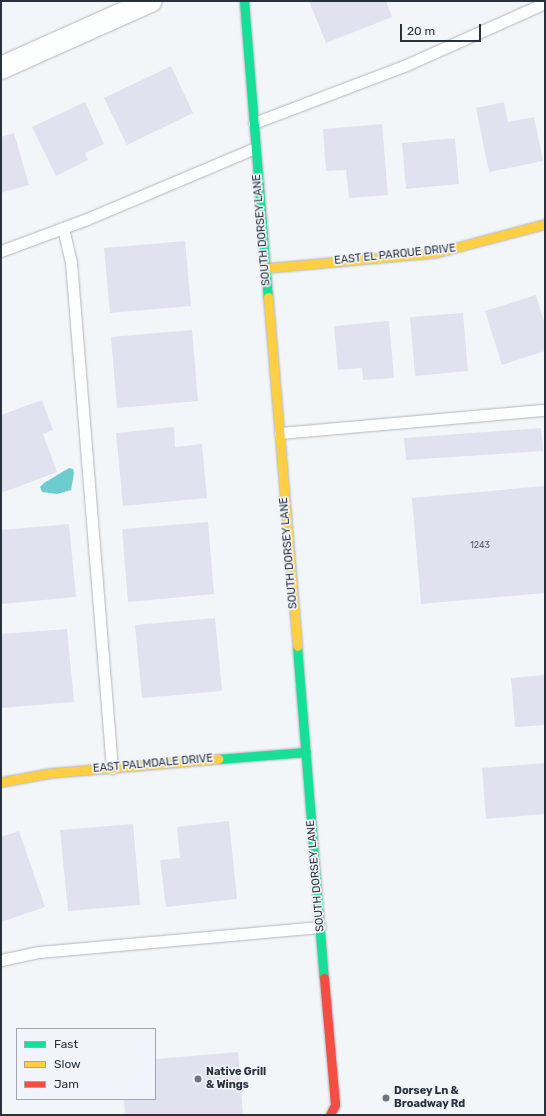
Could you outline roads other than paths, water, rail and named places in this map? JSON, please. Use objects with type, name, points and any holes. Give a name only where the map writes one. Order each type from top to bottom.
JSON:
[{"type":"street","points":[[1,68],[151,1]]},
{"type":"street","name":"SOUTH DORSEY LANE","points":[[244,1],[335,1106]]},
{"type":"street","name":"EAST EL PARQUE DRIVE","points":[[266,268],[435,253],[545,224]]},
{"type":"street","name":"EAST PALMDALE DRIVE","points":[[1,782],[29,776],[306,752]]},
{"type":"street","points":[[330,1115],[335,1106],[343,1115]]},
{"type":"lane","points":[[254,123],[404,66],[545,3]]},
{"type":"lane","points":[[1,251],[63,228],[255,148]]},
{"type":"lane","points":[[63,228],[72,262],[112,768]]},
{"type":"lane","points":[[280,433],[545,410]]},
{"type":"lane","points":[[1,960],[39,952],[320,927]]},
{"type":"water","points":[[69,468],[73,469],[74,473],[71,490],[57,494],[42,492],[40,487],[44,483]]},
{"type":"place","name":"Native Grill & Wings","points":[[198,1079]]},
{"type":"place","name":"Dorsey Ln & Broadway Rd","points":[[386,1098]]}]
